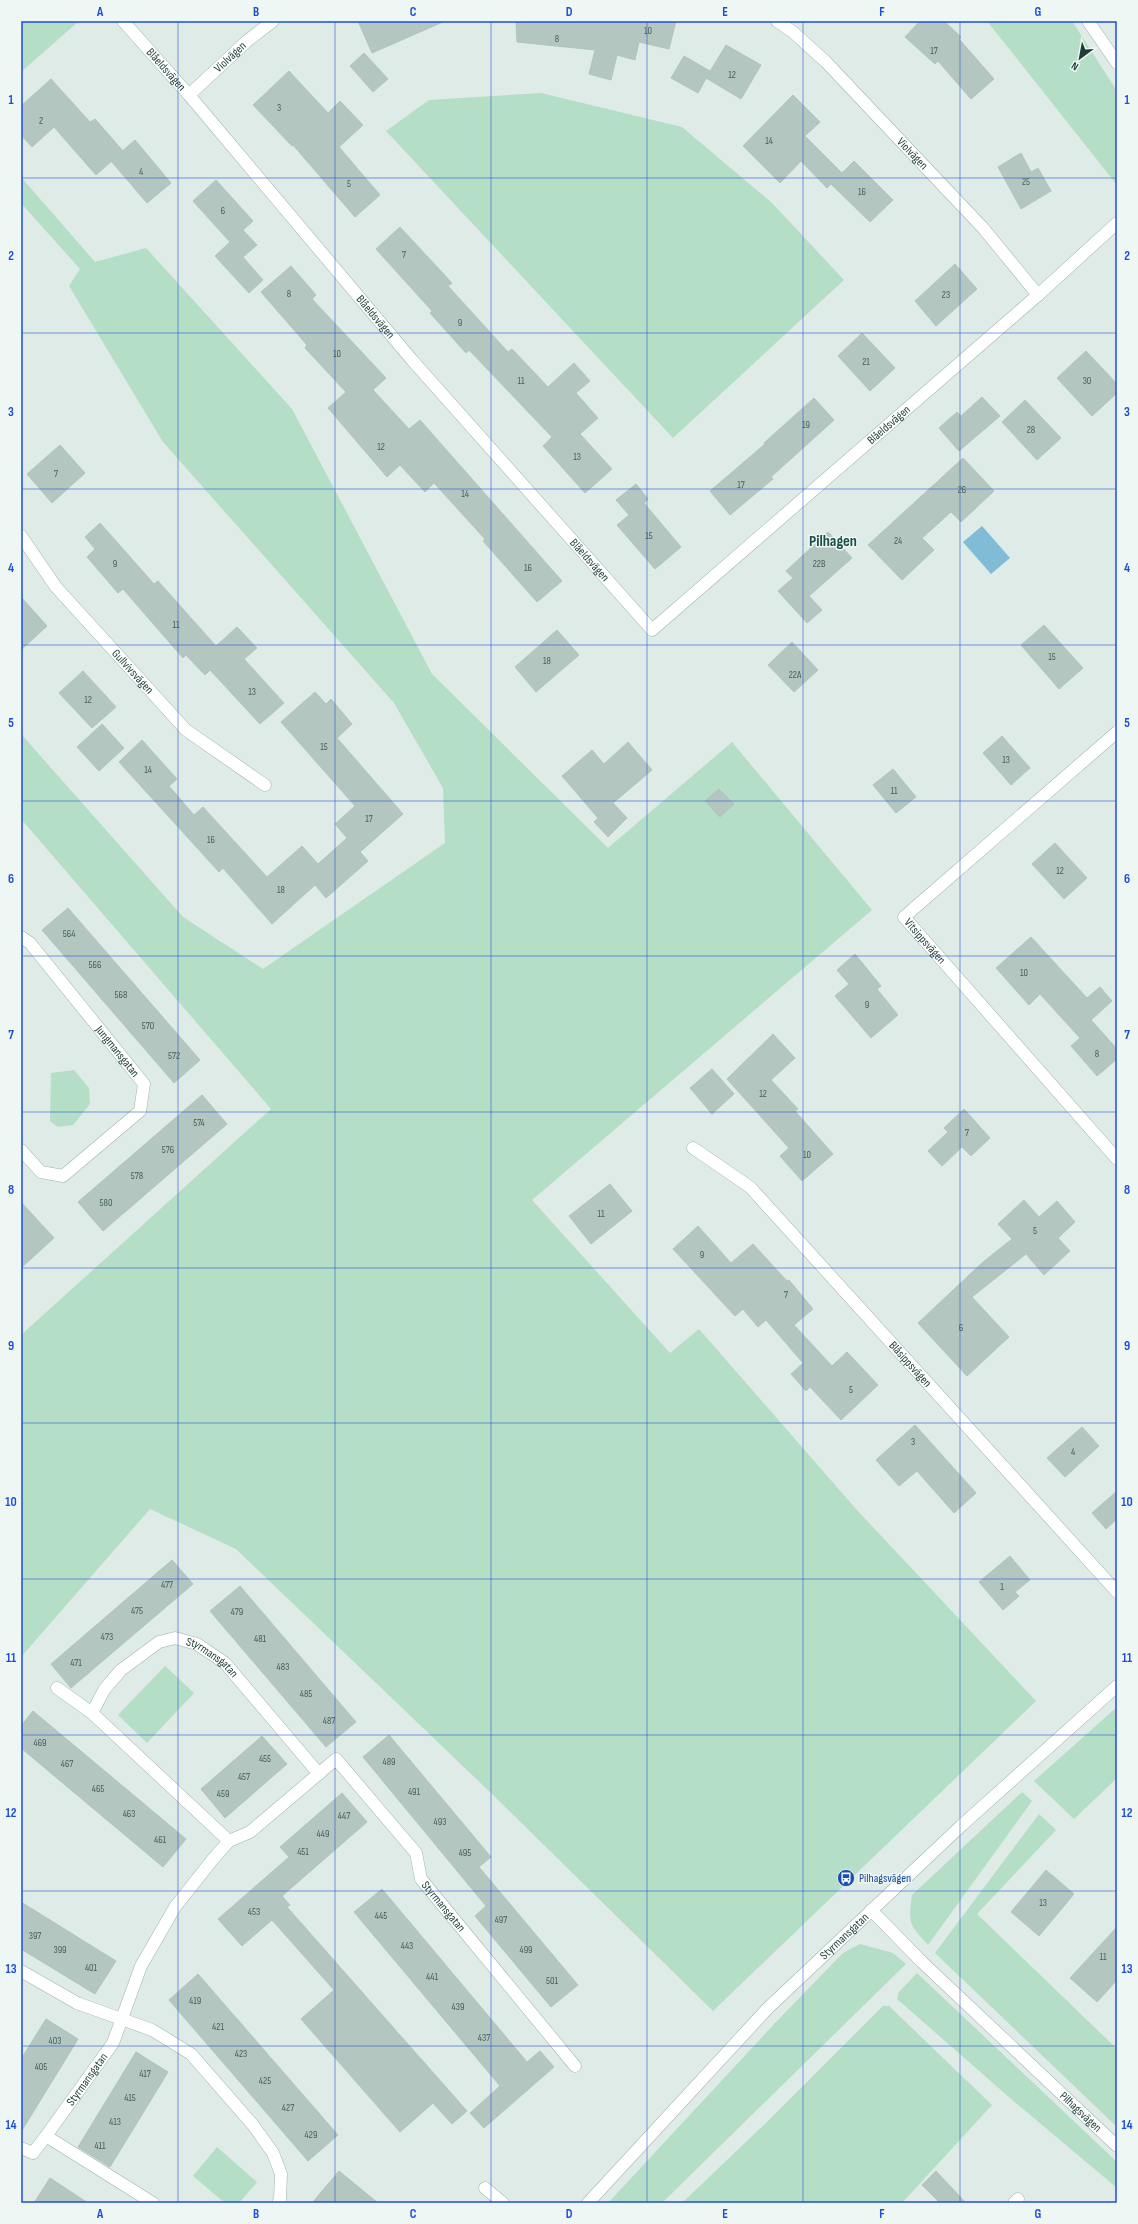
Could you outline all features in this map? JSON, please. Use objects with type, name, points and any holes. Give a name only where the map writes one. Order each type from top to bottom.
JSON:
[{"type":"street","name":"Blåeldsvägen","points":[[123,21],[188,95],[412,360],[652,630],[1038,295],[1117,223]]},
{"type":"street","name":"Violvägen","points":[[188,95],[247,41],[273,21]]},
{"type":"street","name":"Violvägen","points":[[777,21],[793,32],[826,62],[983,228],[1038,295]]},
{"type":"street","points":[[1088,21],[1117,63]]},
{"type":"street","name":"Gullvivsvägen","points":[[21,536],[56,587],[186,730],[265,785]]},
{"type":"street","name":"Vitsippsvägen","points":[[1117,732],[904,917],[1117,1159]]},
{"type":"street","name":"Jungmansgatan","points":[[21,937],[30,943],[144,1084],[140,1111],[63,1176],[41,1172],[21,1150]]},
{"type":"street","name":"Blåsippsvägen","points":[[692,1148],[750,1187],[1117,1592]]},
{"type":"street","name":"Styrmansgatan","points":[[92,1713],[104,1690],[121,1670],[159,1642],[175,1638],[197,1644],[225,1663],[319,1774]]},
{"type":"street","name":"Styrmansgatan","points":[[588,2203],[768,2008],[871,1910],[1117,1686]]},
{"type":"street","points":[[57,1688],[92,1713],[229,1841]]},
{"type":"street","name":"Styrmansgatan","points":[[21,2148],[33,2153],[113,2043],[141,1966],[175,1907],[213,1859],[229,1841],[250,1832],[336,1759],[416,1853],[421,1879],[575,2066]]},
{"type":"street","name":"Pilhagsvägen","points":[[871,1910],[922,1962],[1117,2146]]},
{"type":"street","points":[[21,1971],[78,2003],[152,2030],[191,2054],[253,2125],[273,2152],[281,2174],[280,2200],[278,2203]]},
{"type":"street","points":[[46,2136],[153,2203]]},
{"type":"street","points":[[485,2188],[503,2203]]},
{"type":"green space","points":[[21,21],[79,21],[21,72]]},
{"type":"green space","points":[[987,21],[1072,21],[1117,91],[1117,185]]},
{"type":"green space","points":[[541,93],[682,127],[772,203],[844,280],[673,438],[386,131],[429,100]]},
{"type":"green space","points":[[21,177],[95,262],[146,248],[292,409],[432,674],[608,848],[732,742],[872,910],[532,1200],[670,1353],[699,1329],[856,1509],[1036,1701],[713,2011],[491,1793],[236,1549],[150,1509],[21,1657],[21,1335],[271,1109],[21,819],[21,734],[183,917],[263,969],[445,843],[443,788],[394,703],[163,442],[69,286],[80,269],[21,203]]},
{"type":"green space","points":[[74,1070],[89,1088],[90,1104],[73,1125],[58,1127],[50,1121],[51,1073]]},
{"type":"green space","points":[[165,1666],[194,1693],[147,1743],[118,1715]]},
{"type":"green space","points":[[1117,1707],[1117,1778],[1074,1819],[1034,1781]]},
{"type":"green space","points":[[1022,1792],[1032,1801],[928,1945],[911,1923],[910,1912],[912,1895]]},
{"type":"green space","points":[[1039,1814],[1056,1830],[977,1914],[1117,2049],[1117,2127],[935,1953]]},
{"type":"green space","points":[[860,1944],[893,1953],[906,1964],[662,2203],[608,2203],[777,2021],[843,1953]]},
{"type":"green space","points":[[917,1973],[1117,2162],[1117,2188],[1010,2098],[897,1999],[899,1992]]},
{"type":"green space","points":[[883,2006],[889,2006],[992,2105],[902,2203],[682,2203],[767,2122]]},
{"type":"green space","points":[[217,2147],[257,2182],[239,2203],[225,2203],[193,2176]]},
{"type":"water","points":[[982,526],[1010,558],[991,574],[963,542]]},
{"type":"building","points":[[358,21],[445,21],[372,53]]},
{"type":"building","points":[[516,21],[676,21],[669,49],[639,42],[635,60],[617,55],[611,80],[589,74],[595,50],[517,42]]},
{"type":"building","points":[[920,21],[944,21],[961,37],[959,39],[994,79],[971,99],[938,61],[935,64],[905,37]]},
{"type":"building","points":[[726,45],[761,65],[741,99],[706,78]]},
{"type":"building","points":[[364,53],[388,79],[373,92],[350,66]]},
{"type":"building","points":[[684,56],[710,71],[698,93],[671,78]]},
{"type":"building","points":[[289,71],[328,113],[340,101],[363,125],[339,147],[380,195],[355,217],[293,145],[292,146],[253,105]]},
{"type":"building","points":[[51,79],[90,122],[95,119],[123,151],[96,175],[54,127],[32,147],[21,135],[21,106]]},
{"type":"building","points":[[793,95],[820,122],[805,136],[842,173],[827,188],[801,161],[780,183],[743,146]]},
{"type":"building","points":[[135,140],[171,183],[147,203],[111,161]]},
{"type":"building","points":[[1021,153],[1031,172],[1038,168],[1051,191],[1021,209],[998,167]]},
{"type":"building","points":[[854,161],[893,200],[870,222],[831,184]]},
{"type":"building","points":[[216,180],[253,221],[243,230],[257,245],[243,257],[263,280],[249,293],[215,256],[230,242],[193,201]]},
{"type":"building","points":[[400,227],[452,283],[448,286],[508,352],[512,349],[548,387],[574,363],[590,381],[576,393],[598,418],[580,434],[612,469],[585,493],[543,446],[552,437],[469,350],[466,353],[430,313],[432,311],[376,249]]},
{"type":"building","points":[[955,264],[977,289],[936,326],[915,301]]},
{"type":"building","points":[[291,266],[316,295],[312,299],[386,378],[373,390],[409,429],[420,420],[562,581],[537,602],[483,541],[485,539],[434,483],[425,492],[400,465],[387,477],[328,408],[346,392],[305,348],[307,345],[261,292]]},
{"type":"building","points":[[862,333],[895,368],[870,391],[838,356]]},
{"type":"building","points":[[1086,351],[1117,384],[1117,393],[1092,416],[1057,378]]},
{"type":"building","points":[[982,397],[1000,416],[959,451],[939,428],[957,412],[961,416]]},
{"type":"building","points":[[814,398],[834,420],[771,477],[773,479],[730,515],[710,491],[765,444],[764,443]]},
{"type":"building","points":[[1025,400],[1061,438],[1037,460],[1002,422]]},
{"type":"building","points":[[60,445],[85,473],[52,503],[27,474]]},
{"type":"building","points":[[963,458],[994,491],[961,522],[951,512],[922,538],[934,550],[902,580],[868,545]]},
{"type":"building","points":[[636,484],[648,499],[644,503],[681,547],[655,569],[617,525],[629,515],[616,500]]},
{"type":"building","points":[[100,523],[154,584],[158,581],[216,646],[237,627],[257,648],[244,659],[284,703],[260,724],[210,670],[205,675],[186,655],[183,658],[123,589],[118,593],[87,557],[95,549],[85,537]]},
{"type":"building","points":[[828,532],[852,558],[809,596],[822,610],[807,623],[778,591],[793,578],[786,571]]},
{"type":"building","points":[[21,597],[47,626],[21,650]]},
{"type":"building","points":[[1044,625],[1083,668],[1059,689],[1021,645]]},
{"type":"building","points":[[557,630],[579,655],[536,692],[515,667]]},
{"type":"building","points":[[792,642],[818,670],[794,692],[768,665]]},
{"type":"building","points":[[83,671],[116,707],[92,728],[59,693]]},
{"type":"building","points":[[315,692],[326,704],[331,699],[352,724],[337,738],[403,814],[360,852],[368,861],[326,898],[315,885],[272,924],[223,868],[219,872],[119,762],[142,740],[177,779],[169,786],[194,815],[203,807],[267,877],[302,846],[318,864],[347,838],[335,824],[355,806],[281,722]]},
{"type":"building","points":[[102,724],[124,748],[99,771],[77,747]]},
{"type":"building","points":[[1002,736],[1030,768],[1011,785],[983,753]]},
{"type":"building","points":[[628,742],[652,770],[613,803],[627,818],[608,837],[594,822],[598,818],[562,776],[592,750],[604,764]]},
{"type":"building","points":[[893,769],[916,797],[896,813],[873,785]]},
{"type":"building","points":[[719,789],[734,804],[720,817],[705,801]]},
{"type":"building","points":[[1055,843],[1087,878],[1064,899],[1032,864]]},
{"type":"building","points":[[68,908],[200,1060],[174,1083],[42,930]]},
{"type":"building","points":[[1031,937],[1087,998],[1100,987],[1112,1001],[1091,1020],[1117,1049],[1117,1059],[1097,1076],[1071,1046],[1080,1038],[1040,994],[1029,1005],[996,968]]},
{"type":"building","points":[[855,954],[881,986],[877,989],[898,1015],[871,1038],[835,996],[849,984],[837,970]]},
{"type":"building","points":[[773,1034],[795,1058],[771,1080],[798,1109],[795,1111],[833,1154],[802,1181],[780,1156],[789,1148],[727,1079]]},
{"type":"building","points":[[712,1069],[734,1094],[712,1114],[690,1088]]},
{"type":"building","points":[[202,1095],[227,1124],[103,1231],[78,1202]]},
{"type":"building","points":[[964,1109],[990,1138],[971,1156],[962,1147],[942,1166],[928,1151],[948,1132],[944,1128]]},
{"type":"building","points":[[610,1184],[632,1211],[591,1244],[569,1216]]},
{"type":"building","points":[[1024,1200],[1039,1217],[1057,1201],[1075,1222],[1058,1238],[1070,1251],[1044,1275],[1026,1254],[972,1297],[1009,1337],[967,1376],[918,1323],[983,1262],[1012,1239],[998,1224]]},
{"type":"building","points":[[21,1202],[54,1238],[21,1268]]},
{"type":"building","points":[[698,1226],[731,1263],[753,1244],[787,1281],[789,1280],[813,1309],[794,1325],[832,1366],[847,1352],[878,1385],[841,1420],[810,1387],[806,1391],[791,1374],[803,1363],[766,1320],[758,1327],[743,1309],[735,1316],[673,1249]]},
{"type":"building","points":[[915,1425],[976,1493],[954,1513],[917,1471],[899,1486],[876,1460]]},
{"type":"building","points":[[1082,1427],[1099,1446],[1065,1477],[1047,1458]]},
{"type":"building","points":[[1117,1491],[1117,1519],[1106,1529],[1092,1513]]},
{"type":"building","points":[[1010,1556],[1030,1580],[1015,1592],[1019,1596],[1003,1610],[979,1582]]},
{"type":"building","points":[[172,1560],[193,1584],[71,1688],[51,1664]]},
{"type":"building","points":[[240,1586],[356,1722],[326,1747],[210,1611]]},
{"type":"building","points":[[33,1711],[186,1839],[163,1867],[21,1748],[21,1726]]},
{"type":"building","points":[[389,1735],[491,1857],[479,1867],[578,1985],[551,2007],[475,1916],[486,1906],[363,1757]]},
{"type":"building","points":[[262,1736],[287,1764],[225,1818],[201,1789]]},
{"type":"building","points":[[342,1793],[367,1822],[282,1896],[290,1905],[287,1907],[467,2111],[452,2124],[433,2103],[400,2132],[301,2019],[334,1990],[272,1920],[242,1946],[218,1919],[289,1857],[280,1847]]},
{"type":"building","points":[[1046,1870],[1074,1894],[1039,1936],[1011,1912]]},
{"type":"building","points":[[382,1889],[527,2062],[540,2051],[554,2067],[484,2128],[470,2113],[500,2086],[354,1912]]},
{"type":"building","points":[[21,1902],[116,1961],[95,1994],[21,1949]]},
{"type":"building","points":[[1117,1927],[1117,1980],[1097,2002],[1070,1978]]},
{"type":"building","points":[[198,1974],[338,2135],[308,2161],[169,2000]]},
{"type":"building","points":[[46,2019],[78,2039],[21,2132],[21,2059]]},
{"type":"building","points":[[136,2052],[168,2072],[110,2167],[78,2147]]},
{"type":"building","points":[[339,2171],[378,2203],[312,2203]]},
{"type":"building","points":[[936,2171],[966,2203],[940,2203],[922,2185]]},
{"type":"building","points":[[50,2178],[88,2203],[34,2203]]},
{"type":"place","name":"Pilhagsvägen","points":[[846,1878]]},
{"type":"district","name":"Pilhagen","points":[[833,541]]}]
